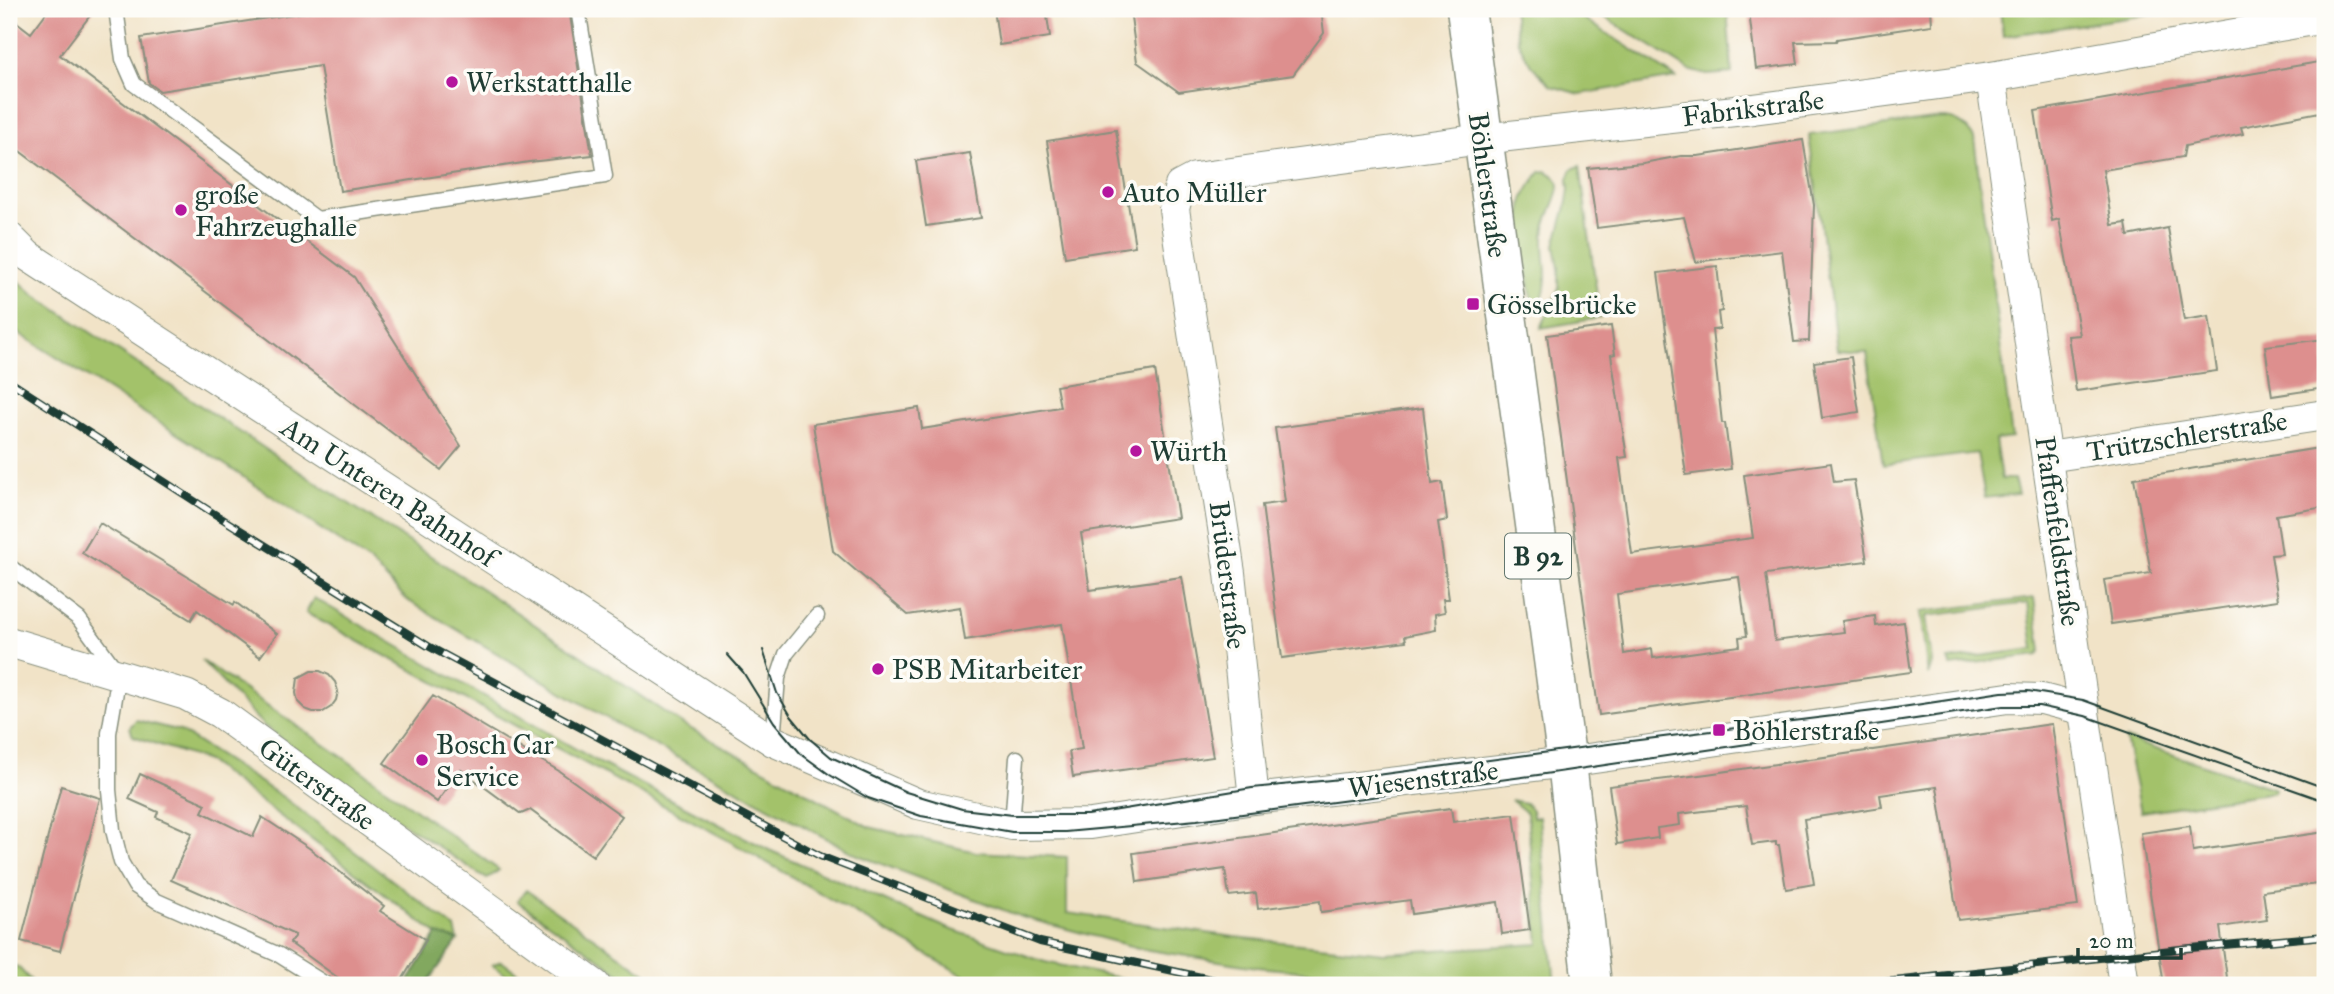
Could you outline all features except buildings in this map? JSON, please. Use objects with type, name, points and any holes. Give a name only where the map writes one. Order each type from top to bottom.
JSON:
[{"type":"main road","name":"Böhlerstraße","points":[[1466,9],[1567,762],[1592,985]]},
{"type":"street","name":"Fabrikstraße","points":[[1180,186],[1195,178],[1482,139],[1753,110],[1991,77],[2325,18]]},
{"type":"street","name":"Pfaffenfeldstraße","points":[[1991,77],[2124,985]]},
{"type":"street","name":"Brüderstraße","points":[[1180,186],[1174,209],[1230,573],[1254,799]]},
{"type":"street","name":"Am Unteren Bahnhof","points":[[9,237],[27,256],[773,741]]},
{"type":"street","name":"Trützschlerstraße","points":[[2048,457],[2325,415]]},
{"type":"street","name":"Güterstraße","points":[[9,642],[186,695],[220,713],[596,985]]},
{"type":"street","name":"Wiesenstraße","points":[[773,741],[918,804],[1012,825],[1091,824],[1254,799],[1567,762],[2008,698],[2042,699],[2084,710]]},
{"type":"lane","points":[[116,9],[123,59],[134,84],[317,219],[605,176],[578,9]]},
{"type":"lane","points":[[9,566],[79,619],[119,674],[109,733],[109,790],[113,830],[121,862],[135,886],[157,901],[279,954],[327,985]]},
{"type":"lane","points":[[773,741],[778,678],[786,654],[817,616]]},
{"type":"lane","points":[[1012,825],[1017,758]]},
{"type":"green space","points":[[1513,9],[1569,9],[1676,78],[1580,94],[1551,86],[1531,65],[1518,42]]},
{"type":"green space","points":[[1592,9],[1727,9],[1732,73],[1707,75],[1689,70]]},
{"type":"green space","points":[[2000,9],[2187,9],[2003,36]]},
{"type":"green space","points":[[1941,118],[1960,123],[1974,138],[2012,438],[1995,440],[2001,479],[2014,479],[2018,494],[1985,498],[1977,453],[1883,465],[1867,352],[1837,350],[1809,135]]},
{"type":"green space","points":[[1580,166],[1600,318],[1541,328],[1559,288],[1555,245],[1566,207],[1568,179],[1572,169]]},
{"type":"green space","points":[[1546,171],[1559,183],[1559,190],[1545,228],[1546,284],[1540,304],[1534,307],[1524,250],[1522,210],[1530,185],[1540,172]]},
{"type":"green space","points":[[9,272],[33,294],[682,724],[869,827],[976,852],[1067,857],[1067,913],[1234,937],[1384,953],[1539,944],[1527,813],[1511,800],[1525,803],[1532,810],[1533,817],[1539,817],[1555,985],[1444,985],[1257,967],[1142,949],[1022,917],[855,854],[625,729],[407,600],[370,562],[221,462],[9,327]]},
{"type":"green space","points":[[314,598],[602,764],[769,850],[947,928],[1045,962],[1152,985],[980,985],[724,838],[306,613]]},
{"type":"green space","points":[[2034,598],[2041,651],[2038,655],[1951,666],[1948,660],[2034,649],[2028,603],[1926,616],[1932,663],[1928,675],[1920,612]]},
{"type":"green space","points":[[201,660],[341,756],[499,870],[487,879],[336,779],[263,725]]},
{"type":"green space","points":[[136,720],[180,731],[283,797],[455,928],[458,940],[437,934],[207,761],[133,736],[130,727]]},
{"type":"green space","points":[[2126,739],[2275,789],[2274,792],[2141,812]]},
{"type":"green space","points":[[526,890],[662,985],[636,985],[517,901]]},
{"type":"green space","points":[[437,934],[458,940],[426,985],[406,985]]},
{"type":"green space","points":[[501,961],[535,985],[520,985],[492,965]]},
{"type":"green space","points":[[9,963],[19,968],[35,985],[9,985]]},
{"type":"tram line","points":[[763,650],[777,693],[791,716],[810,739],[831,757],[906,792],[962,809],[1013,815],[1088,815],[1252,788],[1370,776],[2002,692],[2028,691],[2083,700],[2325,788]]},
{"type":"tram line","points":[[727,654],[743,672],[774,722],[801,754],[830,775],[868,798],[921,816],[1012,832],[1065,832],[1197,820],[1538,775],[2003,706],[2039,706],[2085,716],[2325,801]]},
{"type":"railway","points":[[9,381],[213,513],[428,646],[820,856],[1040,942],[1238,985]]},
{"type":"railway","points":[[1858,985],[2180,949],[2325,936]]},
{"type":"place","name":"Werkstatthalle","points":[[452,82]]},
{"type":"place","name":"Auto Müller","points":[[1108,192]]},
{"type":"place","name":"große Fahrzeughalle","points":[[181,210]]},
{"type":"place","name":"Gösselbrücke","points":[[1473,304]]},
{"type":"place","name":"Würth","points":[[1136,451]]},
{"type":"place","name":"PSB Mitarbeiter","points":[[878,669]]},
{"type":"place","name":"Böhlerstraße","points":[[1719,730]]},
{"type":"place","name":"Bosch Car Service","points":[[422,760]]}]
